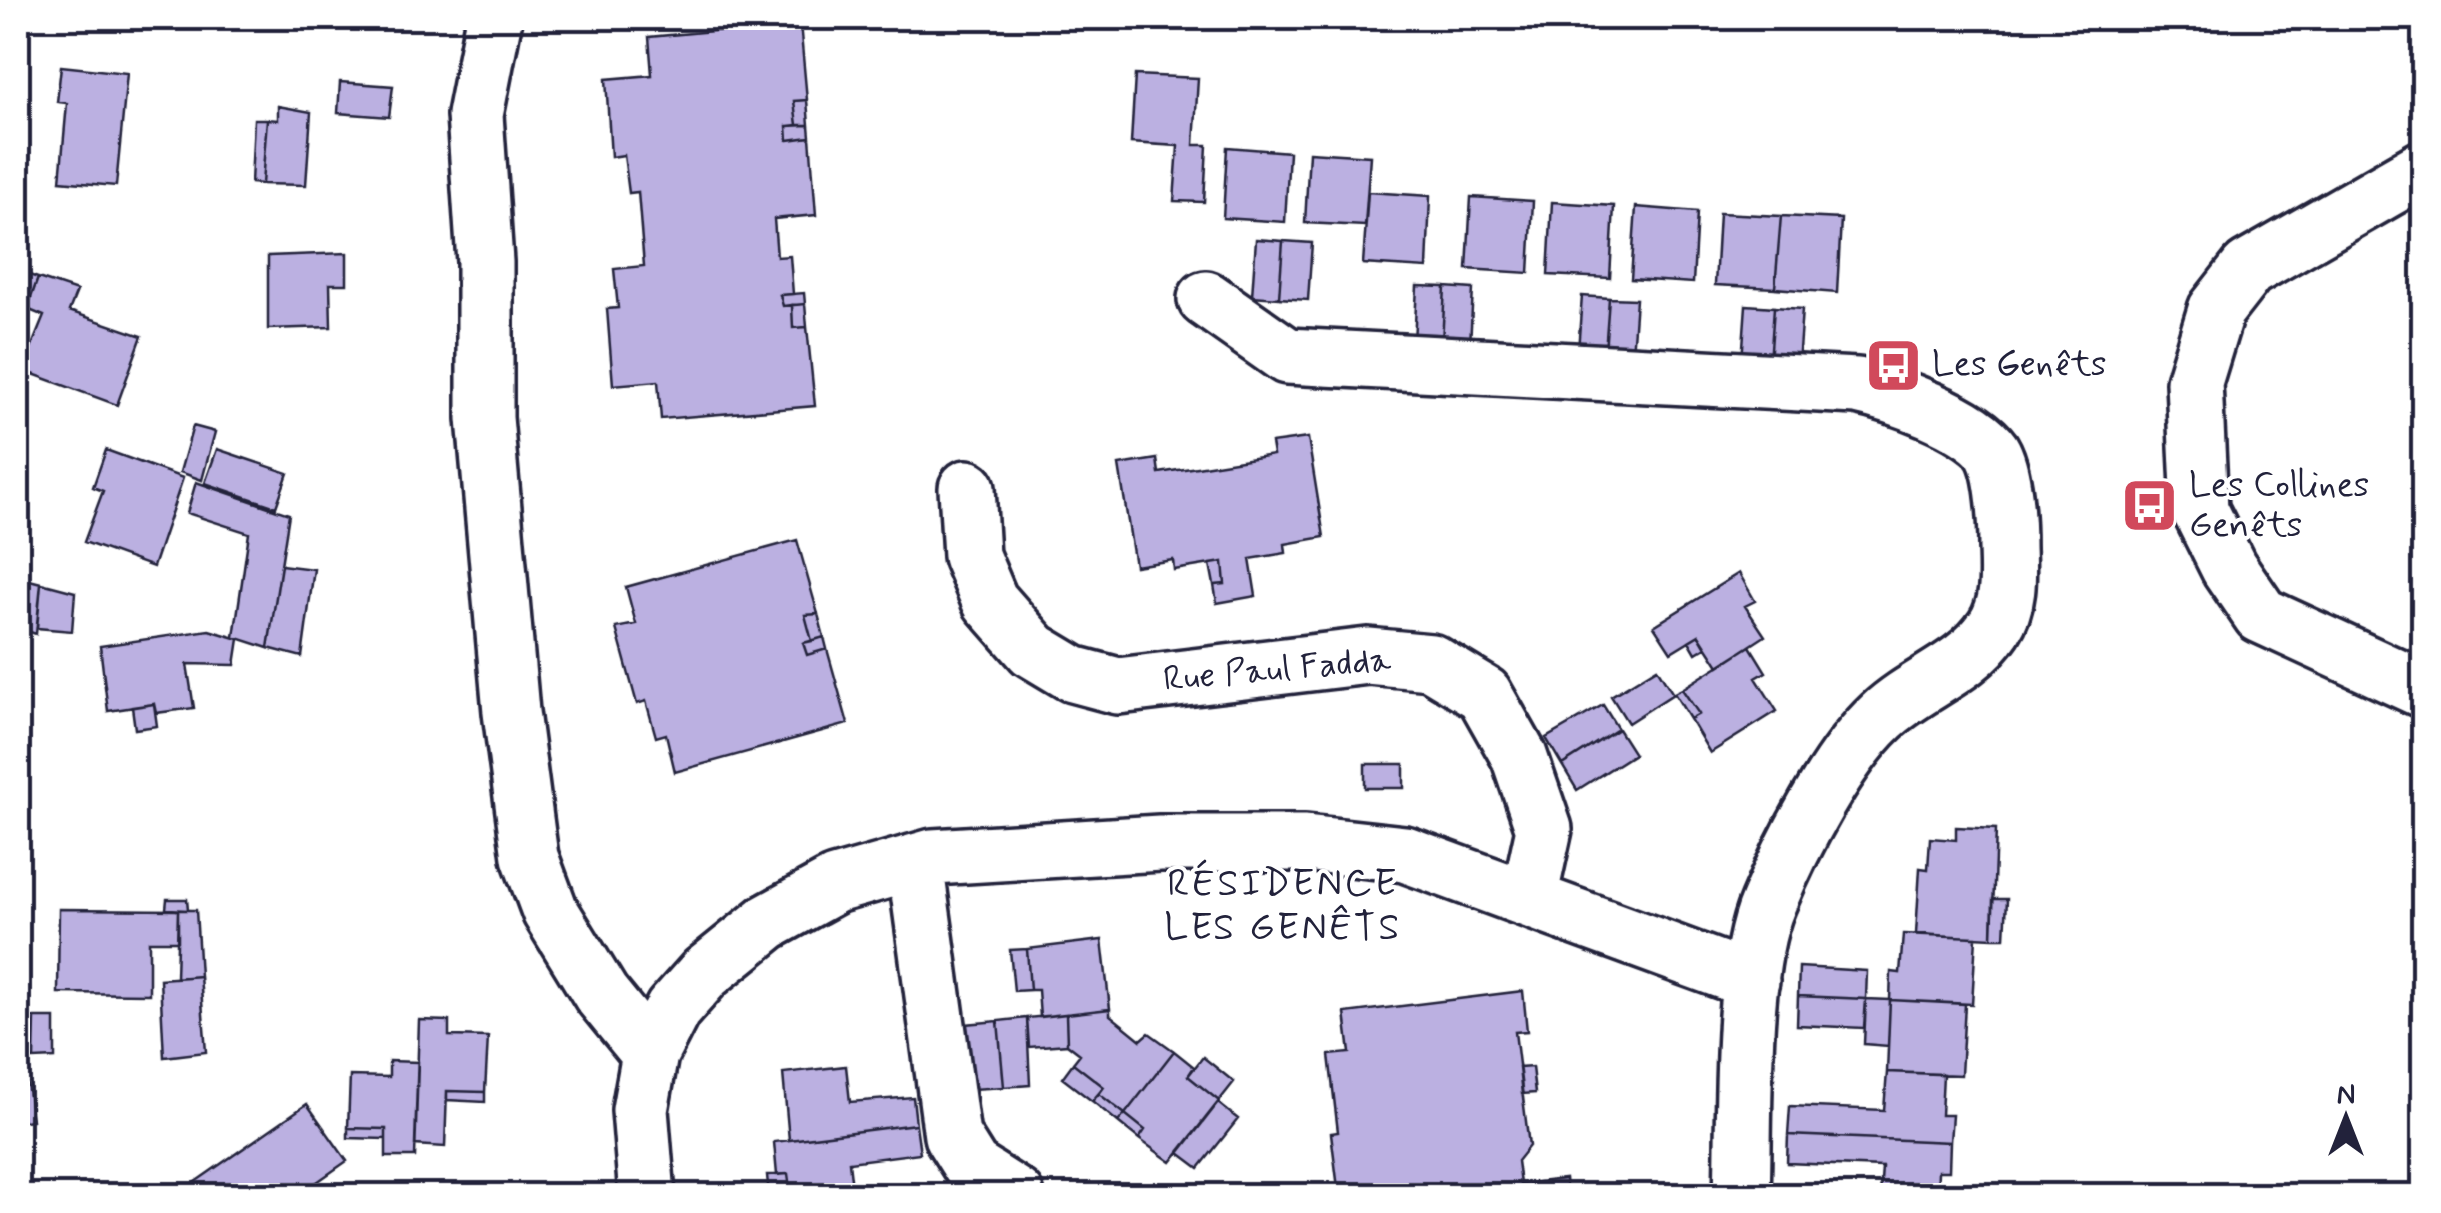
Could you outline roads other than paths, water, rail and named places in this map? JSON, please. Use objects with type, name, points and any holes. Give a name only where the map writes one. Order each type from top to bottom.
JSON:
[{"type":"street","points":[[494,18],[474,115],[484,262],[484,418],[510,712],[530,857],[550,911],[601,994],[650,1054]]},
{"type":"street","points":[[2424,168],[2248,270],[2216,310],[2194,382],[2200,510],[2229,568],[2261,615],[2424,690]]},
{"type":"street","points":[[1206,299],[1287,356],[1858,386],[1894,394],[1949,420],[1992,451],[2007,511],[2008,591],[1996,627],[1965,662],[1883,715],[1849,754],[1766,906],[1751,981],[1742,1196]]},
{"type":"street","name":"Rue Paul Fadda","points":[[967,488],[970,556],[990,600],[1033,650],[1072,674],[1118,686],[1368,656],[1431,662],[1484,694],[1519,756],[1544,829],[1529,898]]},
{"type":"street","points":[[648,1196],[640,1110],[650,1054],[673,1008],[704,973],[768,922],[835,886],[933,857],[1160,844],[1305,844],[1405,854],[1751,981]]},
{"type":"street","points":[[915,862],[952,1136],[972,1168],[1016,1196]]},
{"type":"place","name":"Les Genêts","points":[[1893,365]]},
{"type":"place","name":"Les Collines Genêts","points":[[2150,506]]},
{"type":"district","name":"RÉSIDENCE LES GENÊTS","points":[[1283,906]]}]
